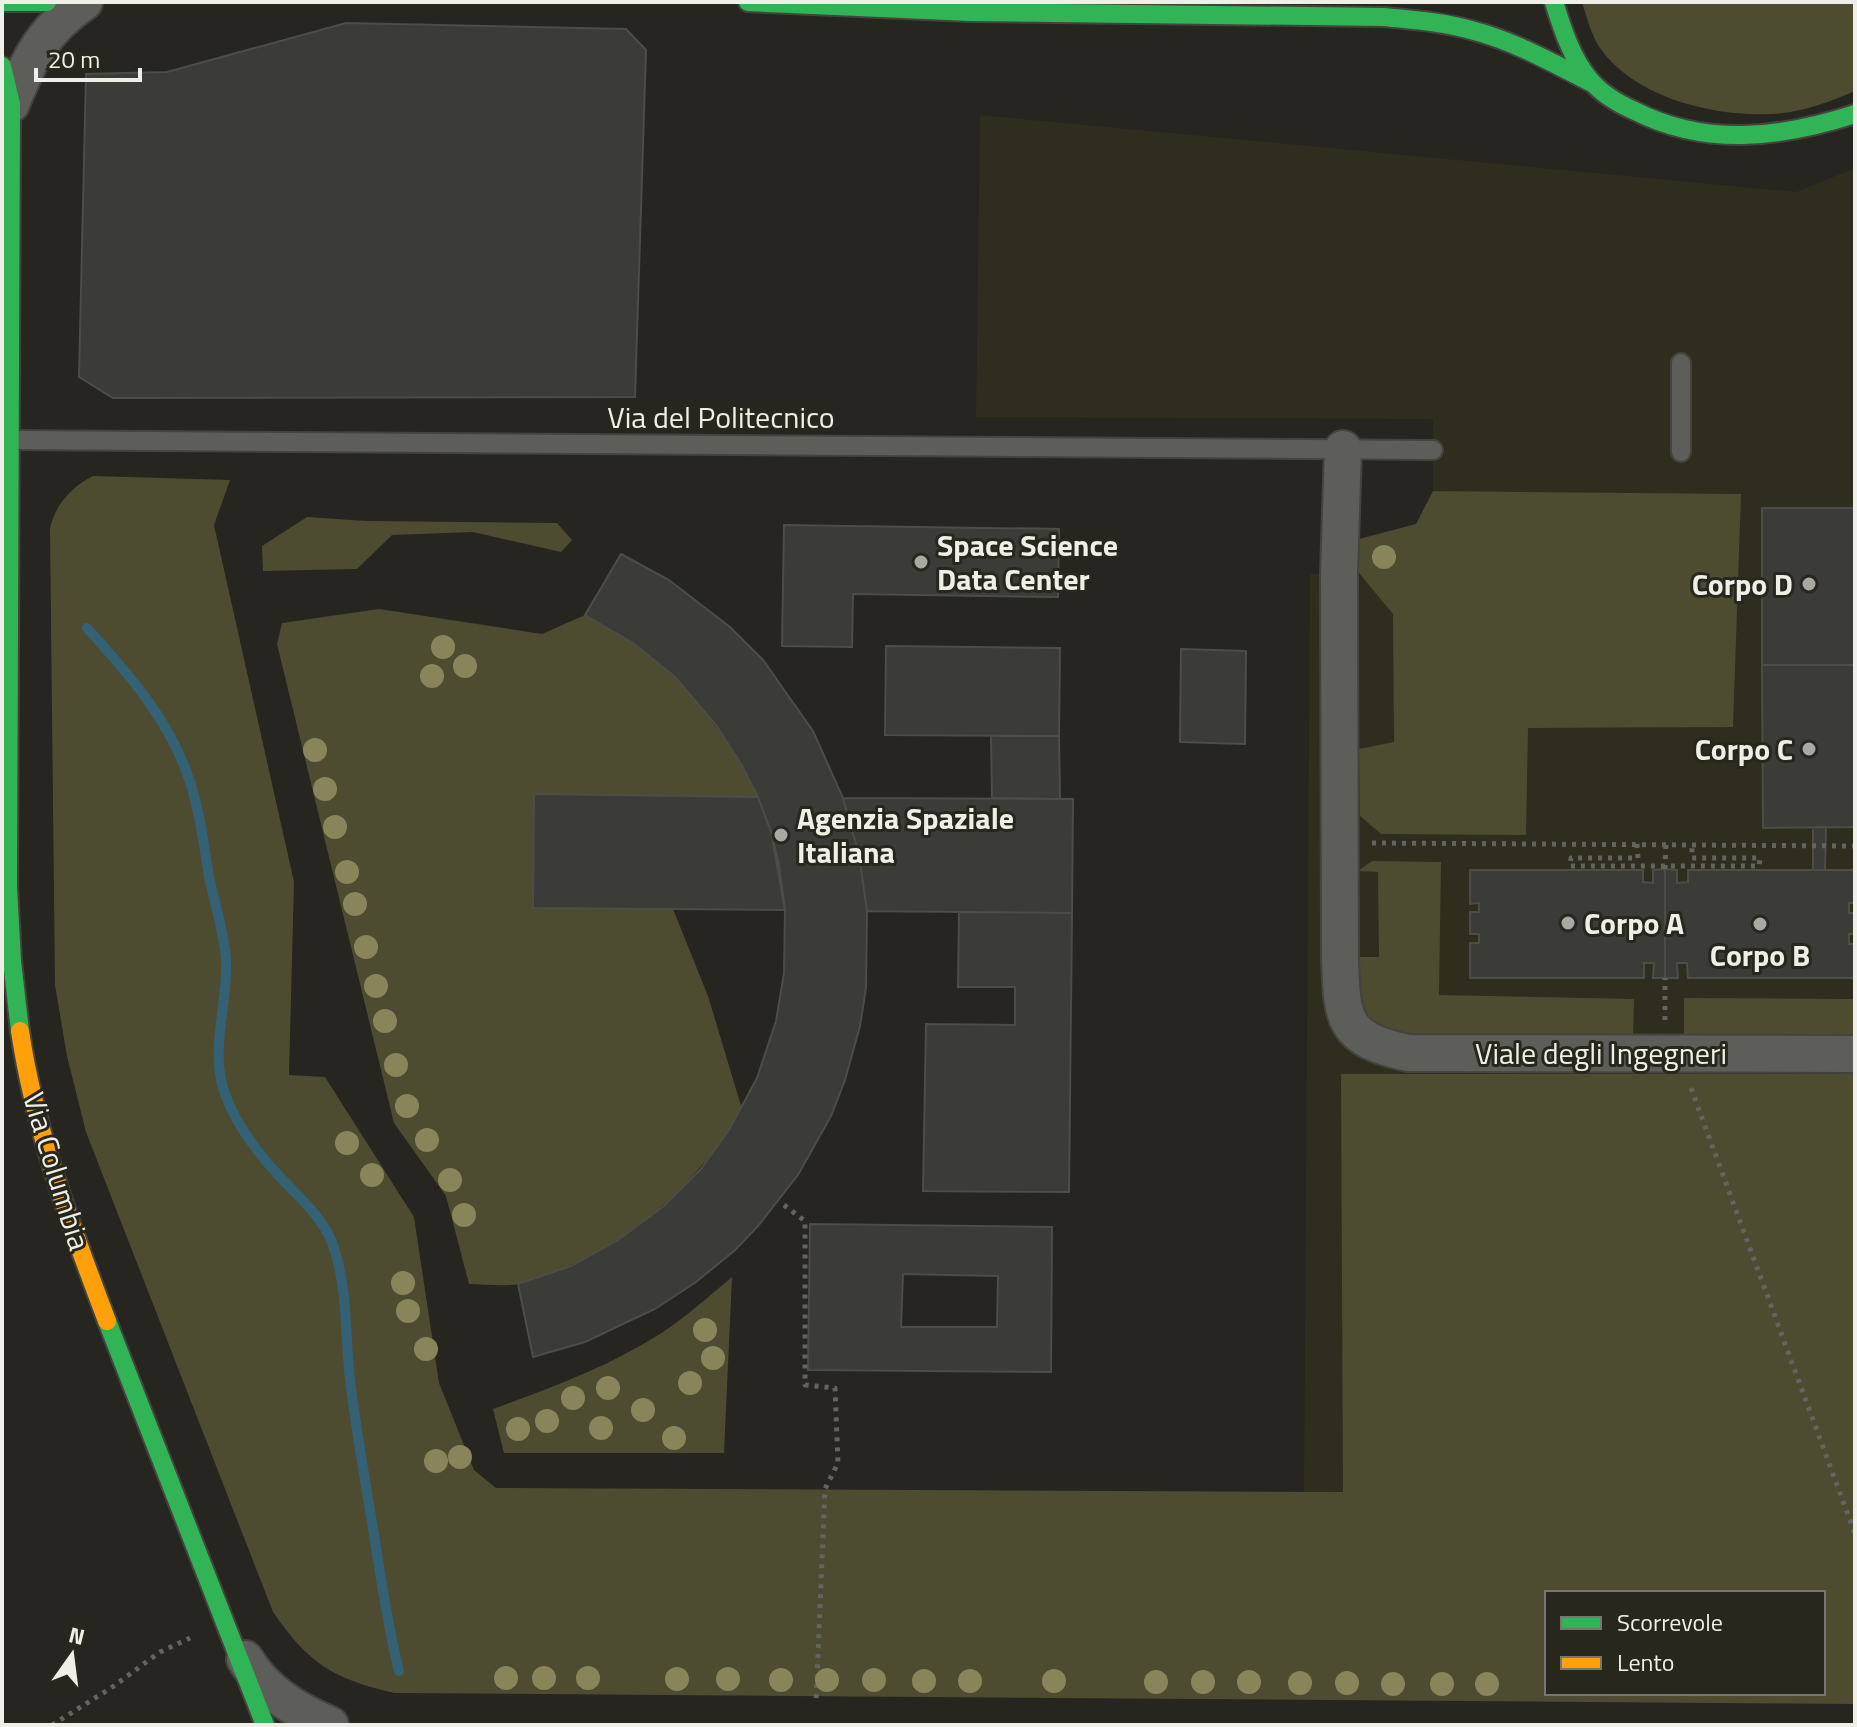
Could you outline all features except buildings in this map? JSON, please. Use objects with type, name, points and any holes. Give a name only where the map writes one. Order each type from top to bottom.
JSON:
[{"type":"street","points":[[5,2],[47,2]]},
{"type":"street","name":"Via Columbia","points":[[11,104],[25,67],[44,36],[84,2]]},
{"type":"street","points":[[748,2],[970,12],[1384,17],[1473,31],[1523,49],[1592,83],[1650,118],[1695,134],[1746,137],[1788,134],[1855,114]]},
{"type":"street","points":[[1554,2],[1559,21],[1592,83]]},
{"type":"street","name":"Via Columbia","points":[[2,66],[11,104],[8,914],[15,997],[25,1056],[51,1164],[77,1242],[162,1467],[230,1630],[265,1725]]},
{"type":"street","points":[[1340,843],[1339,574],[1343,449]]},
{"type":"street","name":"Viale degli Ingegneri","points":[[1340,843],[1341,997],[1344,1015],[1353,1030],[1379,1047],[1408,1053],[1855,1054]]},
{"type":"street","points":[[230,1630],[250,1666],[270,1690],[297,1710],[330,1725]]},
{"type":"lane","points":[[1681,363],[1681,452]]},
{"type":"lane","name":"Via del Politecnico","points":[[9,440],[1433,450]]},
{"type":"path","points":[[1340,843],[1855,846]]},
{"type":"path","points":[[1637,844],[1638,858],[1571,858],[1570,866],[1759,866],[1760,858],[1692,858],[1692,844]]},
{"type":"path","points":[[1665,868],[1666,844]]},
{"type":"path","points":[[1678,1053],[1855,1534]]},
{"type":"path","points":[[784,1205],[805,1221],[805,1385],[835,1388],[838,1463],[825,1489],[816,1703]]},
{"type":"path","points":[[52,1725],[160,1652],[198,1634],[230,1630]]},
{"type":"shaded area","points":[[1582,2],[1855,2],[1855,91],[1815,106],[1772,114],[1726,112],[1677,101],[1633,80],[1615,65],[1597,43]]},
{"type":"shaded area","points":[[980,115],[1796,192],[1855,168],[1855,1630],[1825,1595],[1825,1591],[1545,1591],[1303,1632],[1310,574],[1395,575],[1433,491],[1433,419],[976,417]]},
{"type":"shaded area","points":[[93,476],[230,480],[214,525],[294,882],[289,1075],[325,1077],[414,1217],[439,1383],[474,1470],[496,1488],[1343,1492],[1341,1074],[1855,1074],[1855,1704],[394,1693],[354,1682],[324,1666],[298,1644],[273,1612],[86,1132],[67,1056],[55,985],[50,529],[60,505],[71,491]]},
{"type":"shaded area","points":[[1433,491],[1741,494],[1733,727],[1528,728],[1526,835],[1381,834],[1360,816],[1359,749],[1394,742],[1393,614],[1359,573],[1359,539],[1416,524]]},
{"type":"shaded area","points":[[307,517],[366,521],[557,523],[572,540],[561,552],[473,532],[392,535],[357,569],[263,571],[262,546]]},
{"type":"shaded area","points":[[379,609],[542,634],[585,615],[633,643],[689,693],[734,753],[758,797],[534,794],[534,907],[673,909],[708,996],[742,1109],[683,1187],[634,1229],[578,1262],[519,1284],[469,1284],[446,1196],[394,1123],[277,644],[282,623]]},
{"type":"shaded area","points":[[1372,861],[1441,862],[1439,995],[1634,999],[1633,1040],[1406,1042],[1361,1018],[1353,957],[1379,957],[1378,872],[1358,871]]},
{"type":"shaded area","points":[[1684,998],[1855,999],[1855,1044],[1684,1043]]},
{"type":"shaded area","points":[[732,1277],[724,1453],[504,1453],[493,1409],[578,1376],[640,1346],[679,1321]]},
{"type":"waterway","points":[[87,628],[133,681],[160,719],[190,782],[225,949],[219,1065],[230,1107],[252,1144],[318,1218],[330,1237],[339,1264],[358,1436],[384,1600],[399,1671]]},
{"type":"traffic: fast","points":[[5,2],[47,2]]},
{"type":"traffic: fast","points":[[748,2],[970,12],[1384,17],[1450,25],[1503,40],[1592,83]]},
{"type":"traffic: fast","points":[[1554,2],[1573,53],[1590,80],[1617,102],[1662,122],[1689,130],[1744,135],[1799,129],[1855,114]]},
{"type":"traffic: fast","points":[[2,66],[11,104],[8,887],[20,1031]]},
{"type":"traffic: fast","points":[[107,1321],[265,1725]]},
{"type":"traffic: slow","points":[[20,1031],[45,1142],[107,1321]]},
{"type":"place","name":"Space Science Data Center","points":[[921,562]]},
{"type":"place","name":"Corpo D","points":[[1809,584]]},
{"type":"place","name":"Corpo C","points":[[1809,749]]},
{"type":"place","name":"Agenzia Spaziale Italiana","points":[[781,835]]},
{"type":"place","name":"Corpo A","points":[[1568,923]]},
{"type":"place","name":"Corpo B","points":[[1760,924]]}]
